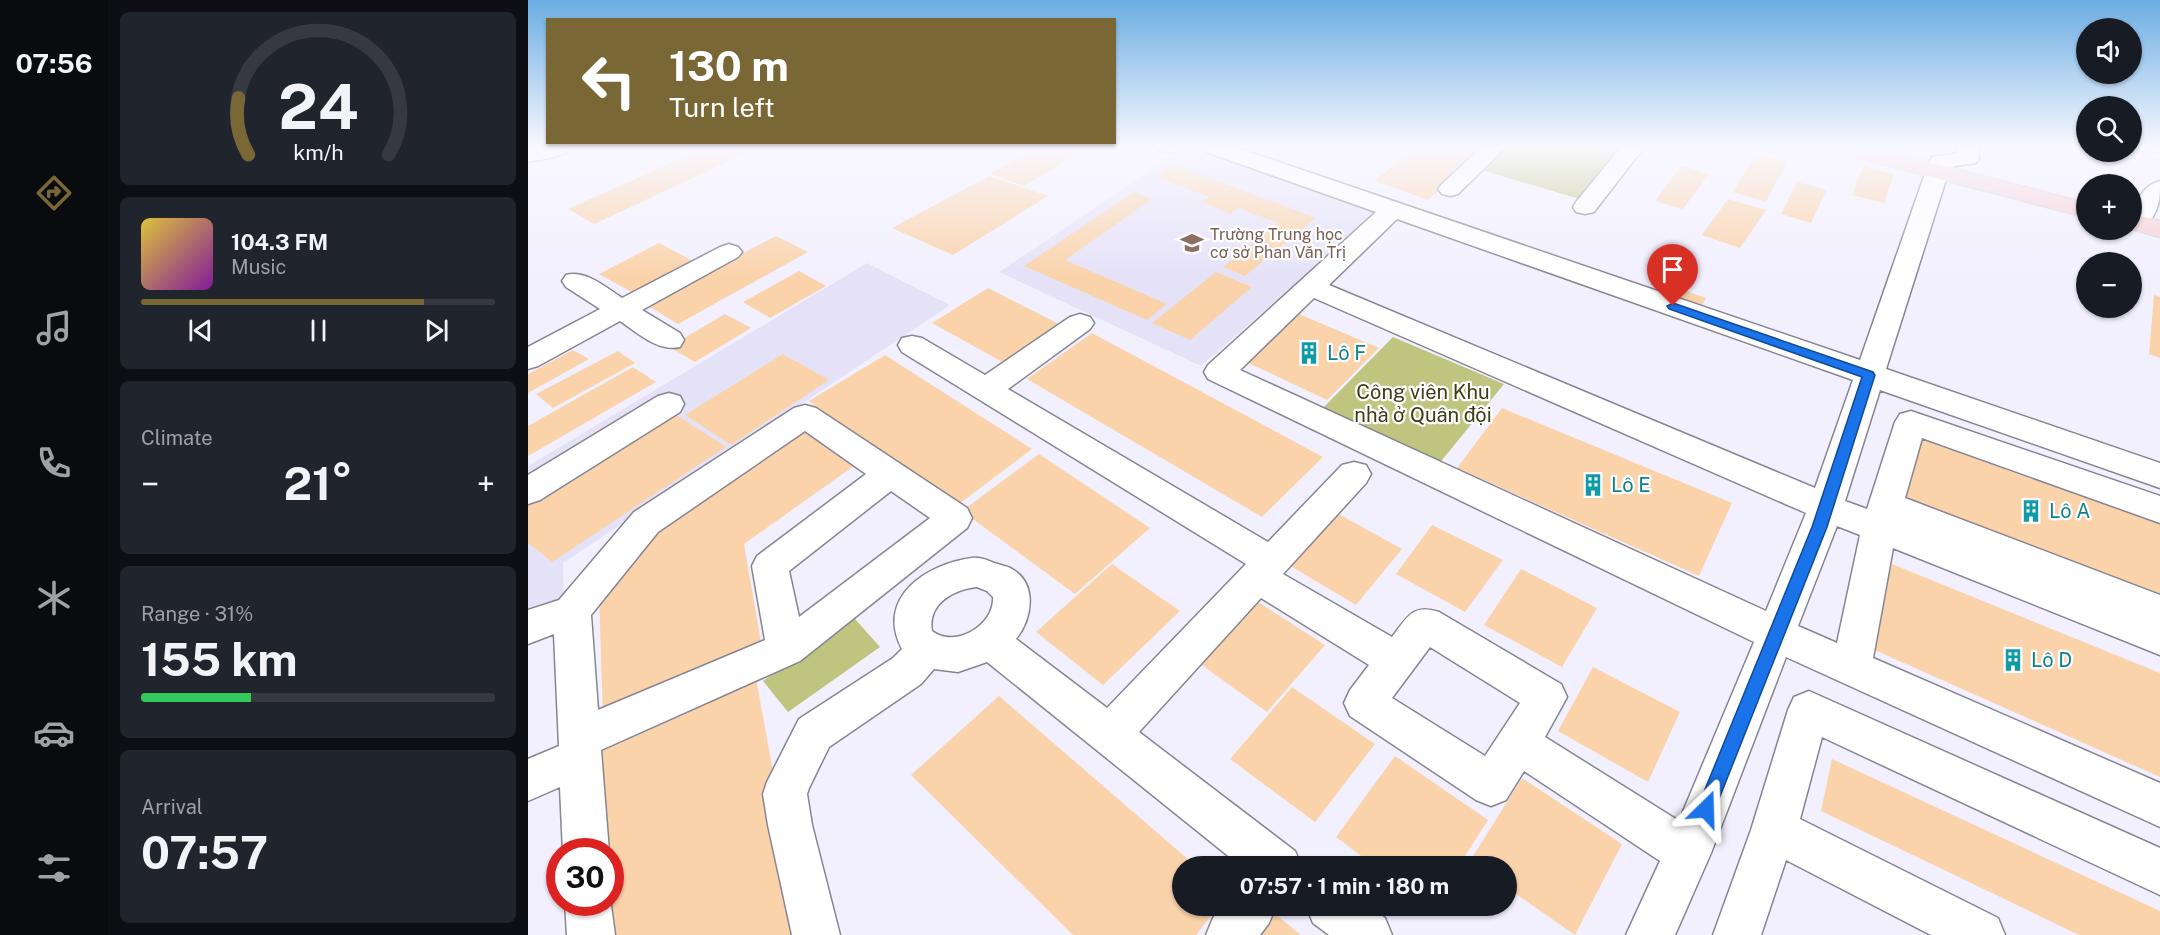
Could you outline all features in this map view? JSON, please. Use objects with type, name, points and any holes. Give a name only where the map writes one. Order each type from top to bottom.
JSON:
[{"type":"main road","points":[[2017,190],[2076,207]]},
{"type":"main road","points":[[2047,190],[2076,196]]},
{"type":"street","points":[[1338,190],[2160,476]]},
{"type":"street","points":[[1585,207],[1599,190]]},
{"type":"street","points":[[1650,935],[1688,852],[1825,507],[1930,190]]},
{"type":"street","points":[[2145,218],[2157,190]]},
{"type":"street","points":[[1394,209],[1219,372],[1851,669],[2160,805]]},
{"type":"street","points":[[528,359],[729,252]]},
{"type":"street","points":[[575,281],[670,340]]},
{"type":"street","points":[[1311,287],[1825,507],[1882,516],[2160,611]]},
{"type":"street","points":[[986,389],[1080,323]]},
{"type":"street","points":[[912,345],[986,389],[1264,569],[1397,661]]},
{"type":"street","points":[[528,491],[669,404]]},
{"type":"street","points":[[528,627],[572,611],[646,522],[806,416],[955,518],[786,649],[580,748],[528,780]]},
{"type":"street","points":[[1851,669],[1882,516],[1911,422],[2160,510]]},
{"type":"street","points":[[786,649],[770,566],[890,474]]},
{"type":"street","points":[[1109,735],[1354,474]]},
{"type":"street","points":[[1882,516],[2160,638]]},
{"type":"street","points":[[899,562],[930,589]]},
{"type":"street","points":[[962,573],[986,573],[1004,581],[1011,591],[1013,603],[1002,630],[989,641],[974,650],[940,655],[926,650],[916,641],[911,629],[912,615],[919,601],[930,589],[945,579],[962,573]]},
{"type":"street","points":[[572,611],[585,838]]},
{"type":"street","points":[[1425,624],[1547,697],[1517,743],[1491,785],[1364,703],[1425,624]]},
{"type":"street","points":[[989,641],[1265,856]]},
{"type":"street","points":[[816,935],[790,825],[785,794],[789,782],[814,733],[907,671],[926,650]]},
{"type":"street","points":[[1737,935],[1774,830],[1809,710],[2160,872]]},
{"type":"street","points":[[1517,743],[1688,852]]},
{"type":"street","points":[[1774,830],[1981,935]]},
{"type":"street","points":[[590,916],[591,935]]},
{"type":"street","points":[[1230,935],[1244,916]]},
{"type":"street","points":[[1343,916],[1368,935]]},
{"type":"shaded area","name":"Trường Trung học cơ sở Phan Văn Trị","points":[[1122,190],[1310,190],[1376,213],[1201,366],[999,272]]},
{"type":"shaded area","points":[[867,263],[950,305],[563,563],[564,602],[528,616],[528,466]]},
{"type":"green space","points":[[1548,190],[1604,190],[1593,203]]},
{"type":"green space","name":"Công viên Khu nhà ở Quân đội","points":[[1393,337],[1504,384],[1438,465],[1321,410]]},
{"type":"green space","points":[[855,619],[880,647],[788,712],[763,681]]},
{"type":"building","points":[[611,190],[668,190],[594,224],[568,209]]},
{"type":"building","points":[[964,190],[1029,190],[1048,196],[953,255],[892,228]]},
{"type":"building","points":[[1189,190],[1240,190],[1316,218],[1245,276],[1223,267],[1278,223],[1238,208],[1231,214],[1202,202],[1209,197]]},
{"type":"building","points":[[1399,190],[1440,190],[1428,200]]},
{"type":"building","points":[[1663,190],[1697,190],[1683,209],[1655,201]]},
{"type":"building","points":[[1734,190],[1772,190],[1766,202],[1733,192]]},
{"type":"building","points":[[1793,190],[1827,190],[1811,223],[1781,214]]},
{"type":"building","points":[[1854,190],[1889,190],[1884,203],[1852,195]]},
{"type":"building","points":[[1134,192],[1152,199],[1065,260],[1167,304],[1147,320],[1024,266]]},
{"type":"building","points":[[1728,199],[1766,210],[1740,248],[1702,235]]},
{"type":"building","points":[[776,236],[808,252],[678,324],[645,304]]},
{"type":"building","points":[[659,243],[695,262],[635,294],[599,274]]},
{"type":"building","points":[[799,271],[826,286],[770,318],[743,302]]},
{"type":"building","points":[[1216,272],[1252,287],[1190,340],[1152,323]]},
{"type":"building","points":[[1664,283],[1706,298],[1701,307],[1658,291]]},
{"type":"building","points":[[988,288],[1061,325],[1006,364],[932,323]]},
{"type":"building","points":[[2154,295],[2160,297],[2160,358],[2149,354]]},
{"type":"building","name":"Lô F","points":[[1292,311],[1379,348],[1327,400],[1238,358]]},
{"type":"building","points":[[725,314],[751,328],[695,362],[669,347]]},
{"type":"building","points":[[1092,333],[1323,457],[1262,517],[1027,379]]},
{"type":"building","points":[[573,350],[589,359],[528,393],[528,374]]},
{"type":"building","points":[[618,351],[635,363],[553,408],[536,394]]},
{"type":"building","points":[[783,354],[829,380],[731,445],[685,415]]},
{"type":"building","points":[[885,355],[1032,449],[955,507],[809,401]]},
{"type":"building","points":[[633,367],[656,382],[528,456],[528,426]]},
{"type":"building","name":"Lô E","points":[[1502,408],[1732,503],[1699,576],[1457,468]]},
{"type":"building","points":[[670,411],[726,447],[552,562],[528,543],[528,498]]},
{"type":"building","points":[[803,426],[858,463],[744,544],[763,654],[603,718],[599,594],[652,525]]},
{"type":"building","name":"Lô A","points":[[1920,439],[2160,524],[2160,596],[1904,499]]},
{"type":"building","points":[[1039,454],[1150,528],[1075,594],[962,511]]},
{"type":"building","points":[[1335,512],[1402,549],[1356,605],[1287,564]]},
{"type":"building","points":[[1432,525],[1503,560],[1465,612],[1396,574]]},
{"type":"building","points":[[1112,564],[1180,611],[1103,685],[1036,632]]},
{"type":"building","name":"Lô D","points":[[1892,564],[2160,673],[2160,777],[1868,647]]},
{"type":"building","points":[[1521,569],[1597,608],[1562,667],[1484,625]]},
{"type":"building","points":[[1250,597],[1325,645],[1267,712],[1192,658]]},
{"type":"building","points":[[1593,667],[1680,712],[1648,782],[1558,731]]},
{"type":"building","points":[[755,673],[803,935],[610,935],[610,916],[624,916],[624,838],[605,838],[600,738]]},
{"type":"building","points":[[1292,687],[1375,744],[1315,822],[1230,759]]},
{"type":"building","points":[[999,696],[1184,856],[1172,856],[1172,916],[1211,916],[1196,935],[1073,935],[911,775]]},
{"type":"building","points":[[1395,756],[1488,820],[1465,856],[1361,856],[1336,837]]},
{"type":"building","points":[[1832,759],[2160,911],[2160,935],[2079,935],[1821,811]]},
{"type":"building","points":[[1522,778],[1622,844],[1575,935],[1517,895],[1517,856],[1473,856]]},
{"type":"building","points":[[1264,916],[1278,916],[1301,935],[1249,935]]},
{"type":"place","name":"Trường Trung học cơ sở Phan Văn Trị","points":[[1192,243]]},
{"type":"place","name":"Lô F","points":[[1309,353]]},
{"type":"place","name":"Lô E","points":[[1593,485]]},
{"type":"place","name":"Lô A","points":[[2031,511]]},
{"type":"place","name":"Lô D","points":[[2013,660]]},
{"type":"route","points":[[1673,306],[1869,375],[1819,527],[1706,809]]}]
